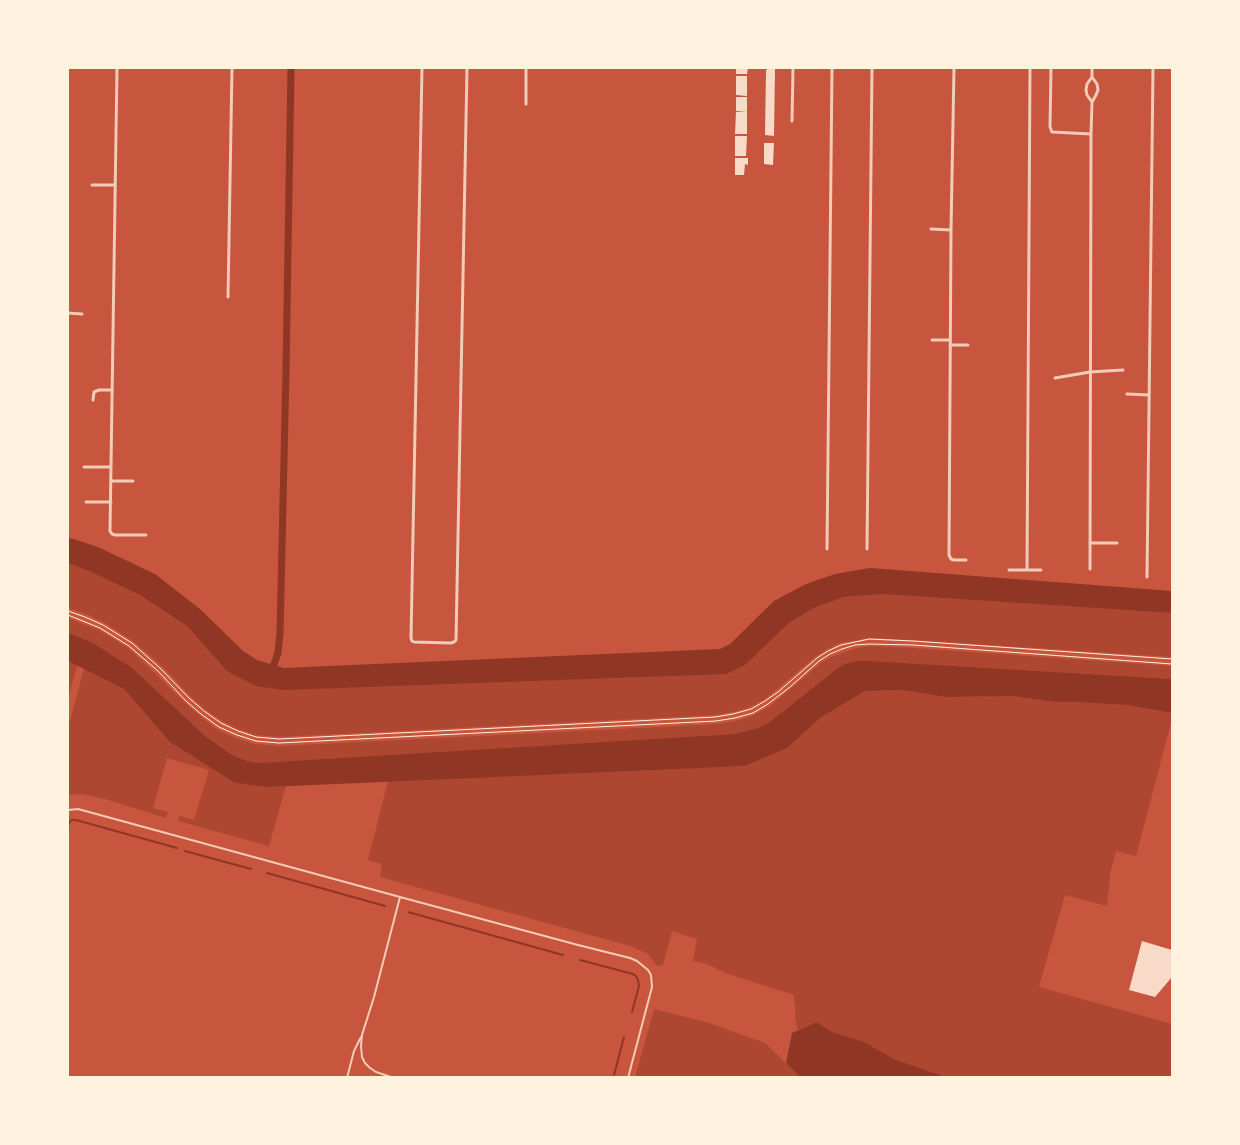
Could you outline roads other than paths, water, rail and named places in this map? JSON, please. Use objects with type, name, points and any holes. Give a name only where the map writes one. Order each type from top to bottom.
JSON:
[{"type":"street","points":[[117,68],[110,531],[115,535],[146,535]]},
{"type":"street","points":[[228,297],[232,68]]},
{"type":"street","points":[[422,68],[411,638],[414,642],[452,643],[456,640],[466,68]]},
{"type":"street","points":[[526,68],[526,104]]},
{"type":"street","points":[[792,121],[793,68]]},
{"type":"street","points":[[826,549],[832,68]]},
{"type":"street","points":[[866,549],[872,68]]},
{"type":"street","points":[[954,68],[949,556],[954,560],[966,560]]},
{"type":"street","points":[[1027,570],[1030,68]]},
{"type":"street","points":[[1051,68],[1050,128],[1052,132],[1091,134]]},
{"type":"street","points":[[1092,68],[1092,77],[1086,90],[1092,102]]},
{"type":"street","points":[[1147,577],[1153,68]]},
{"type":"street","points":[[1090,570],[1091,134],[1092,102],[1098,90],[1097,84],[1092,77]]},
{"type":"street","points":[[92,185],[115,186]]},
{"type":"street","points":[[931,229],[951,230]]},
{"type":"street","points":[[68,314],[82,314]]},
{"type":"street","points":[[932,340],[968,345]]},
{"type":"street","points":[[1054,378],[1090,372],[1123,370]]},
{"type":"street","points":[[92,400],[94,392],[112,390]]},
{"type":"street","points":[[1127,394],[1149,395]]},
{"type":"street","points":[[84,467],[111,467]]},
{"type":"street","points":[[111,480],[133,481]]},
{"type":"street","points":[[86,502],[111,502]]},
{"type":"street","points":[[1090,543],[1117,543]]},
{"type":"street","points":[[1009,570],[1041,570]]},
{"type":"lane","points":[[68,810],[78,809],[400,898],[630,958],[644,966],[651,974],[652,988],[628,1078]]},
{"type":"lane","points":[[347,1078],[354,1051],[362,1035],[374,997],[400,898]]},
{"type":"lane","points":[[362,1035],[361,1050],[365,1063],[376,1072],[394,1078]]},
{"type":"waterway","points":[[271,673],[278,653],[280,633],[291,68]]},
{"type":"waterway","points":[[68,825],[71,820],[76,820],[177,848]]},
{"type":"waterway","points":[[185,851],[251,869]]},
{"type":"waterway","points":[[267,873],[385,906]]},
{"type":"waterway","points":[[408,912],[563,955]]},
{"type":"waterway","points":[[580,960],[636,976],[639,986],[632,1012]]},
{"type":"waterway","points":[[614,1075],[624,1037]]}]
